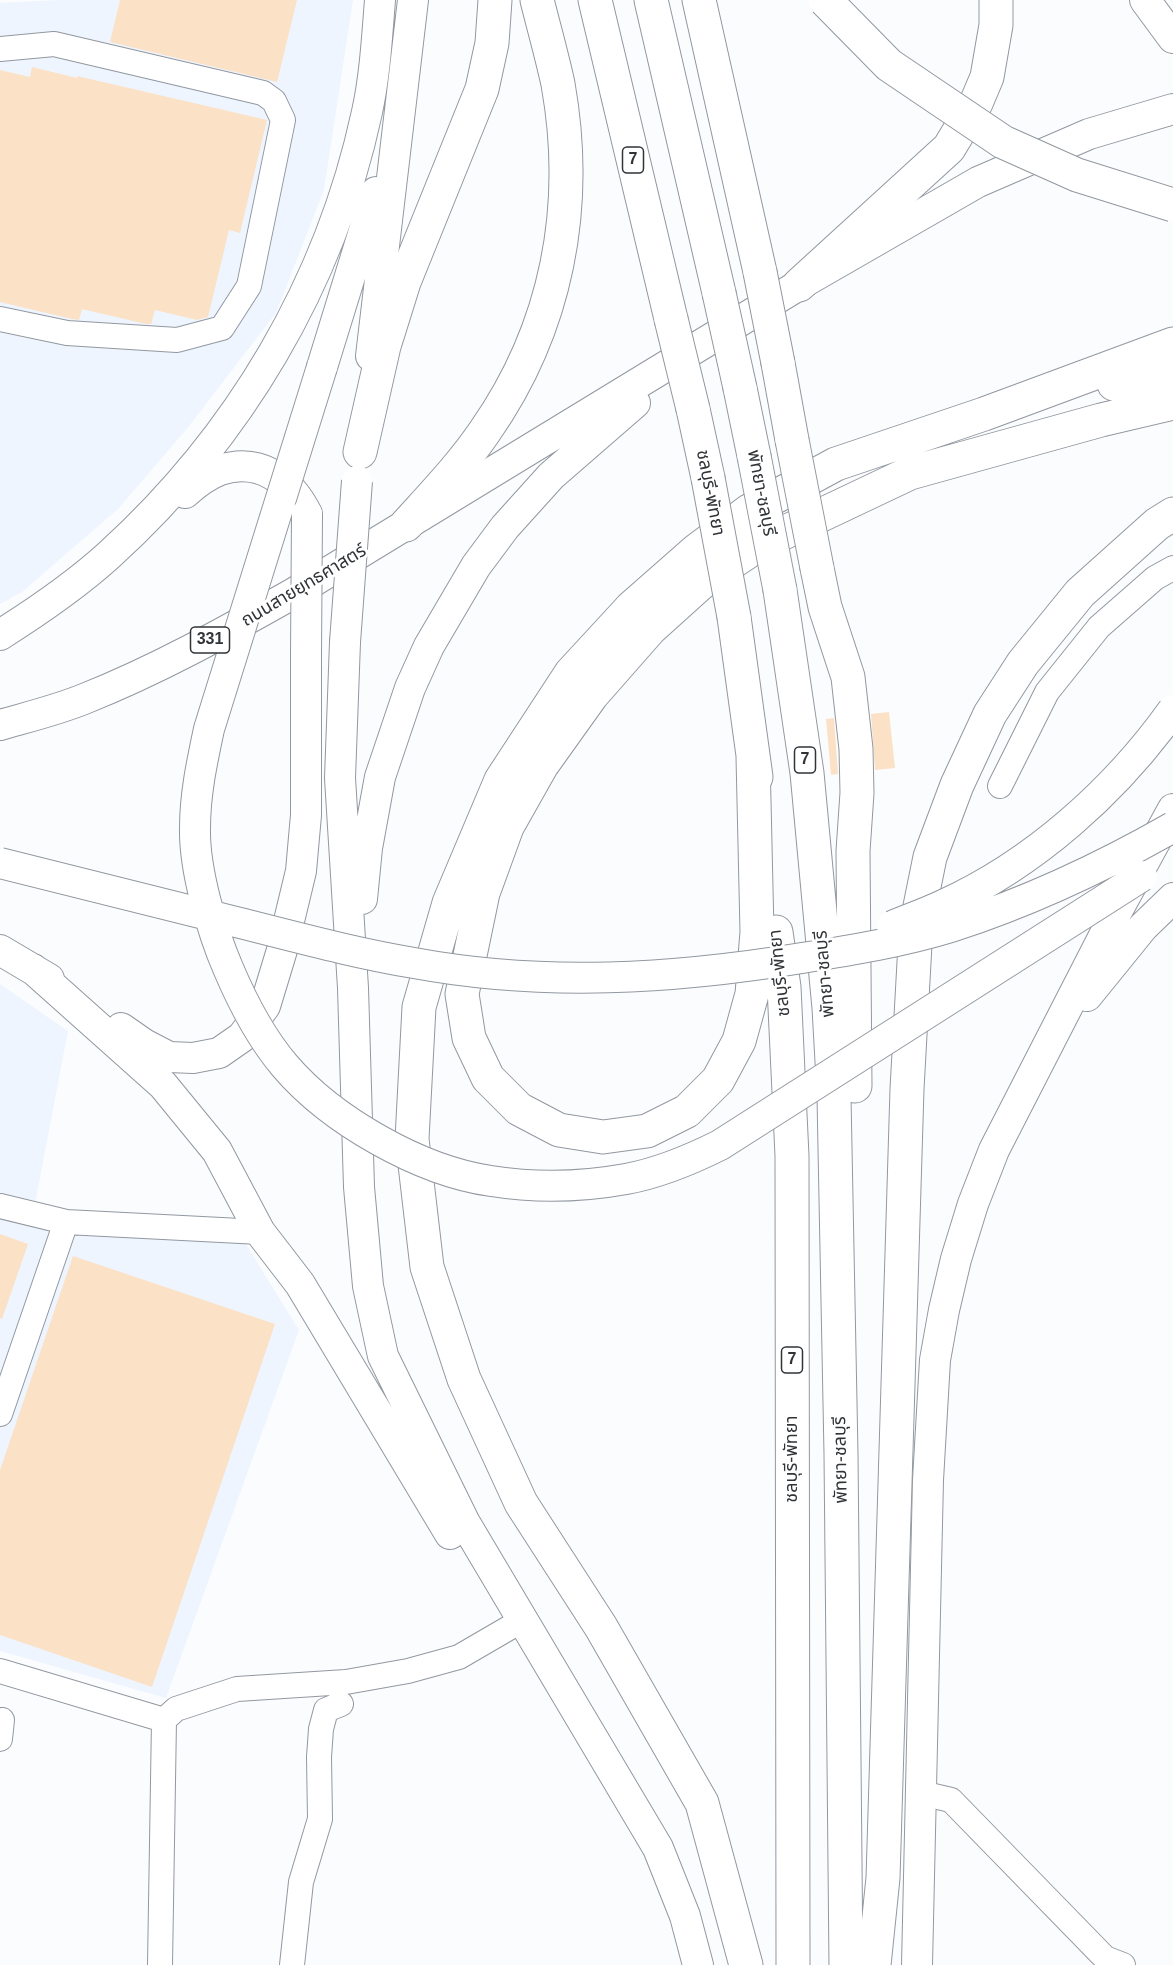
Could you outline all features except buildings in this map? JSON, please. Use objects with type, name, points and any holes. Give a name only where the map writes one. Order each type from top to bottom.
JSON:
[{"type":"highway","points":[[359,466],[384,346],[404,282],[482,89],[492,43],[495,0]]},
{"type":"highway","points":[[406,525],[450,476],[485,430],[522,370],[550,299],[564,225],[566,157],[558,85],[537,0]]},
{"type":"highway","name":"ชลบุรี-พัทยา","points":[[595,0],[708,478],[734,616],[784,987],[792,1156],[793,1965]]},
{"type":"highway","name":"พัทยา-ชลบุรี","points":[[651,0],[754,456],[780,590],[807,773],[829,1008],[834,1097],[841,1454],[846,1965]]},
{"type":"highway","points":[[699,0],[760,272],[825,607],[848,677],[857,771],[853,851],[855,1181],[841,1454]]},
{"type":"highway","points":[[825,0],[890,65],[1003,142],[1077,175],[1173,205]]},
{"type":"highway","points":[[799,285],[949,148],[976,103],[987,77],[999,0]]},
{"type":"highway","points":[[746,1965],[702,1803],[601,1627],[521,1503],[464,1379],[427,1267],[412,1139],[419,1007],[449,903],[501,780],[571,673],[630,608],[697,550],[750,511],[836,464],[984,414],[1173,344]]},
{"type":"highway","points":[[984,414],[1173,370]]},
{"type":"highway","points":[[753,757],[757,932],[752,994],[739,1041],[718,1080],[687,1111],[647,1131],[603,1137],[559,1130],[519,1109],[488,1078],[469,1038],[462,994],[483,893],[507,827],[542,765],[592,695],[650,629],[701,583],[758,545],[910,473],[1101,420],[1173,403]]},
{"type":"highway","points":[[874,1965],[883,1878],[906,1089],[916,926],[930,857],[957,785],[990,714],[1023,663],[1080,593],[1157,524],[1173,514]]},
{"type":"main road","points":[[108,556],[151,515],[192,470],[237,413],[274,352],[308,286],[331,233],[353,167],[367,110],[380,0]]},
{"type":"main road","points":[[413,0],[359,466],[345,642],[340,778],[353,988],[359,1187],[368,1286],[383,1356],[465,1523],[658,1848],[685,1916],[698,1965]]},
{"type":"main road","points":[[1144,0],[1173,38]]},
{"type":"main road","points":[[1164,0],[1173,11]]},
{"type":"main road","points":[[406,62],[379,184],[209,729],[197,783],[195,830],[202,885],[219,948],[244,1005],[284,1065],[330,1110],[378,1141],[440,1168],[489,1181],[532,1186],[579,1185],[627,1179],[678,1165],[720,1145],[1173,854]]},
{"type":"main road","points":[[353,988],[367,848],[380,777],[410,688],[429,646],[477,566],[505,527],[551,476],[704,344],[799,285],[978,182],[1089,134],[1173,109]]},
{"type":"main road","name":"ถนนสายยุทธศาสตร์","points":[[0,725],[81,700],[156,668],[222,634],[704,344]]},
{"type":"main road","points":[[0,635],[56,598],[199,481],[220,470],[243,466],[266,471],[284,481],[298,496],[307,514],[306,815],[301,871],[282,950],[265,1006],[242,1037],[219,1053],[194,1058],[169,1057],[144,1044],[33,969],[0,950]]},
{"type":"main road","points":[[729,970],[878,932],[945,905],[1005,871],[1063,830],[1111,786],[1156,734],[1173,710]]},
{"type":"main road","points":[[917,1965],[928,1480],[935,1360],[956,1259],[973,1204],[994,1150],[1110,924],[1173,809]]},
{"type":"main road","points":[[0,863],[344,949],[417,964],[516,975],[587,979],[729,970],[882,946],[950,927],[1020,902],[1132,850],[1173,827]]},
{"type":"main road","points":[[1048,1046],[1143,927],[1173,898]]},
{"type":"main road","points":[[33,969],[163,1085],[217,1151],[260,1232],[300,1284],[450,1533],[595,1740]]},
{"type":"street","points":[[0,49],[54,44],[263,93],[274,101],[283,120],[249,286],[222,328],[177,340],[66,333],[0,319]]},
{"type":"street","points":[[1000,786],[1047,692],[1099,627],[1155,578],[1173,568]]},
{"type":"street","points":[[0,1206],[66,1222],[260,1232]]},
{"type":"street","points":[[0,1414],[66,1222]]},
{"type":"street","points":[[160,1965],[164,1720],[176,1709],[237,1689],[346,1683],[408,1671],[459,1657],[514,1625]]},
{"type":"street","points":[[0,1671],[164,1720]]},
{"type":"street","points":[[292,1965],[301,1882],[320,1819],[321,1729],[326,1710],[341,1704]]},
{"type":"street","points":[[921,1793],[951,1800],[1105,1958],[1123,1965]]},
{"type":"shaded area","points":[[58,0],[353,0],[324,190],[276,313],[186,430],[118,509],[22,592],[0,604],[0,3]]},
{"type":"shaded area","points":[[0,984],[68,1031],[34,1209],[231,1220],[299,1330],[166,1698],[0,1651]]}]
